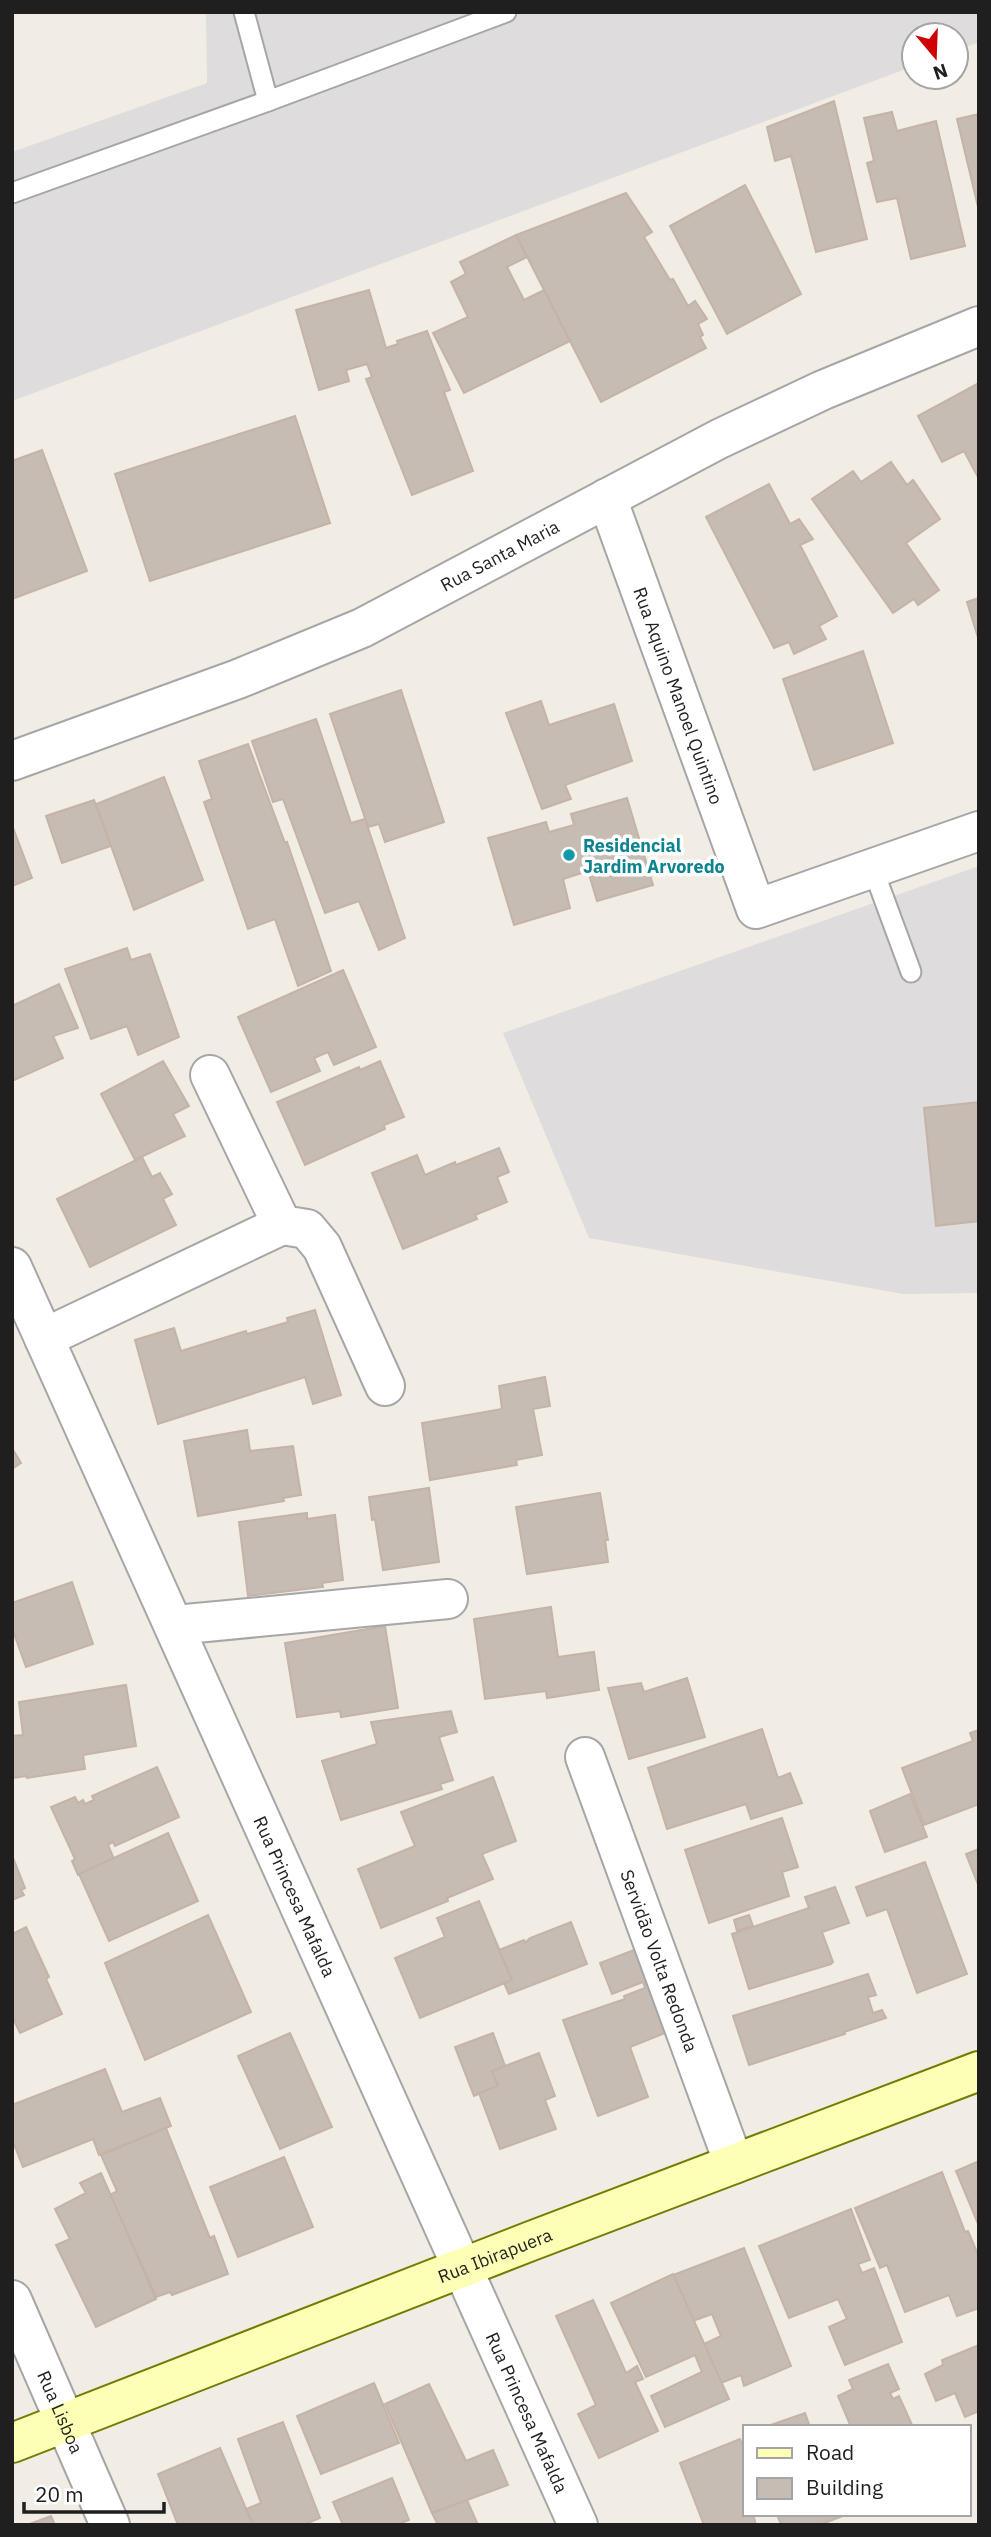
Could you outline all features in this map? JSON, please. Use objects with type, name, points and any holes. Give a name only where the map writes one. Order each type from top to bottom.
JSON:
[{"type":"street","name":"Rua Santa Maria","points":[[12,761],[237,679],[362,628],[719,439],[823,390],[979,326]]},
{"type":"street","name":"Rua Aquino Manoel Quintino","points":[[607,498],[756,909],[979,831]]},
{"type":"street","points":[[210,1074],[282,1225]]},
{"type":"street","points":[[44,1338],[282,1225],[307,1229],[322,1247],[385,1386]]},
{"type":"street","name":"Rua Princesa Mafalda","points":[[12,1267],[578,2525]]},
{"type":"street","points":[[175,1625],[448,1599]]},
{"type":"street","name":"Servidão Volta Redonda","points":[[585,1758],[734,2164]]},
{"type":"street","name":"Rua Ibirapuera","points":[[12,2444],[979,2071]]},
{"type":"street","name":"Rua Lisboa","points":[[12,2300],[110,2525]]},
{"type":"lane","points":[[244,12],[268,101]]},
{"type":"lane","points":[[12,193],[506,12]]},
{"type":"lane","points":[[873,869],[911,972]]},
{"type":"shaded area","points":[[206,12],[979,12],[979,42],[970,46],[970,21],[900,21],[900,71],[12,401],[12,152],[207,83]]},
{"type":"shaded area","points":[[979,866],[979,1293],[903,1294],[589,1238],[503,1033]]},
{"type":"building","points":[[834,101],[867,239],[816,252],[791,156],[775,161],[767,127]]},
{"type":"building","points":[[892,112],[897,131],[936,121],[965,246],[911,259],[897,198],[877,202],[867,163],[874,161],[864,118]]},
{"type":"building","points":[[979,114],[979,211],[957,119]]},
{"type":"building","points":[[745,185],[801,294],[727,334],[670,226]]},
{"type":"building","points":[[626,193],[652,232],[644,237],[670,280],[673,279],[688,306],[695,301],[707,319],[698,324],[703,335],[700,337],[706,348],[601,402],[516,235]]},
{"type":"building","points":[[516,235],[527,257],[507,267],[524,300],[544,290],[570,341],[464,393],[433,333],[468,317],[451,282],[466,274],[460,262]]},
{"type":"building","points":[[369,290],[386,348],[398,344],[397,341],[427,331],[450,390],[444,392],[473,471],[412,495],[366,379],[372,377],[367,364],[346,370],[349,381],[319,390],[296,310]]},
{"type":"building","points":[[979,383],[979,479],[964,451],[942,462],[918,416]]},
{"type":"building","points":[[295,416],[330,523],[150,581],[115,474]]},
{"type":"building","points":[[42,450],[87,571],[12,599],[12,461]]},
{"type":"building","points":[[891,462],[907,485],[913,480],[940,519],[906,543],[939,590],[918,605],[914,599],[893,613],[812,499],[853,471],[861,482]]},
{"type":"building","points":[[769,484],[790,524],[799,519],[813,539],[800,545],[837,616],[819,626],[826,639],[794,654],[789,642],[774,648],[706,517]]},
{"type":"building","points":[[979,598],[979,641],[967,602]]},
{"type":"building","points":[[863,651],[893,743],[814,770],[783,679]]},
{"type":"building","points":[[401,690],[444,822],[385,842],[379,824],[368,827],[330,714]]},
{"type":"building","points":[[541,701],[549,725],[614,704],[632,761],[565,785],[571,799],[542,809],[506,713]]},
{"type":"building","points":[[316,719],[351,823],[365,819],[405,938],[379,950],[359,901],[325,913],[283,799],[273,802],[252,741]]},
{"type":"building","points":[[248,744],[285,843],[287,842],[331,971],[298,986],[275,919],[248,929],[204,802],[212,799],[199,761]]},
{"type":"building","points":[[164,777],[203,880],[134,910],[96,804]]},
{"type":"building","name":"Residencial Jardim Arvoredo","points":[[627,798],[653,885],[597,901],[588,871],[563,879],[570,908],[514,925],[488,838],[546,822],[549,832],[574,825],[571,814]]},
{"type":"building","points":[[94,800],[111,846],[62,863],[46,816]]},
{"type":"building","points":[[12,825],[32,878],[12,886]]},
{"type":"building","points":[[127,948],[131,960],[150,954],[179,1037],[138,1055],[127,1026],[91,1039],[65,969]]},
{"type":"building","points":[[343,970],[376,1047],[334,1065],[328,1052],[314,1058],[320,1071],[271,1092],[238,1017]]},
{"type":"building","points":[[59,984],[78,1028],[53,1036],[63,1058],[12,1081],[12,1006]]},
{"type":"building","points":[[163,1061],[189,1106],[173,1114],[185,1136],[135,1160],[101,1094]]},
{"type":"building","points":[[380,1061],[404,1117],[384,1125],[385,1129],[305,1165],[277,1102],[359,1067],[360,1070]]},
{"type":"building","points":[[979,1102],[979,1221],[936,1226],[924,1108]]},
{"type":"building","points":[[499,1148],[509,1172],[497,1177],[507,1202],[475,1215],[477,1219],[403,1249],[372,1173],[417,1155],[425,1175]]},
{"type":"building","points":[[142,1157],[152,1177],[160,1173],[172,1194],[163,1199],[176,1225],[90,1267],[57,1199]]},
{"type":"building","points":[[315,1310],[341,1395],[313,1404],[305,1377],[158,1424],[135,1340],[174,1328],[181,1351],[246,1331],[247,1334],[288,1322],[287,1318]]},
{"type":"building","points":[[545,1377],[550,1406],[533,1409],[542,1455],[516,1460],[517,1465],[430,1480],[422,1423],[502,1409],[499,1386]]},
{"type":"building","points":[[247,1430],[250,1451],[293,1446],[301,1495],[283,1498],[284,1501],[198,1516],[184,1441]]},
{"type":"building","points":[[12,1448],[21,1463],[12,1469]]},
{"type":"building","points":[[429,1488],[439,1562],[383,1570],[369,1497]]},
{"type":"building","points":[[600,1493],[608,1540],[605,1540],[608,1562],[527,1574],[516,1507]]},
{"type":"building","points":[[307,1513],[307,1519],[335,1515],[343,1580],[322,1583],[323,1587],[248,1596],[239,1522]]},
{"type":"building","points":[[72,1582],[93,1644],[26,1667],[12,1628],[12,1603]]},
{"type":"building","points":[[551,1607],[558,1657],[594,1652],[599,1690],[547,1698],[546,1691],[485,1699],[474,1619]]},
{"type":"building","points":[[385,1626],[398,1708],[341,1717],[340,1711],[297,1717],[285,1643]]},
{"type":"building","points":[[687,1678],[705,1737],[629,1759],[608,1688],[641,1683],[644,1692]]},
{"type":"building","points":[[126,1685],[136,1746],[83,1755],[85,1769],[12,1778],[12,1736],[23,1735],[19,1702]]},
{"type":"building","points":[[451,1711],[457,1732],[439,1737],[453,1780],[440,1784],[442,1789],[341,1820],[322,1761],[377,1744],[371,1722]]},
{"type":"building","points":[[762,1729],[778,1778],[790,1773],[802,1803],[751,1819],[746,1804],[667,1829],[648,1768]]},
{"type":"building","points":[[979,1730],[979,1804],[924,1825],[902,1768],[973,1741],[970,1733]]},
{"type":"building","points":[[157,1767],[179,1817],[115,1846],[113,1842],[108,1845],[114,1859],[78,1875],[72,1861],[75,1859],[51,1807],[75,1797],[78,1803],[83,1800],[85,1804],[94,1800],[92,1796]]},
{"type":"building","points":[[493,1777],[516,1841],[482,1854],[493,1879],[447,1898],[448,1901],[381,1928],[358,1869],[415,1846],[401,1812]]},
{"type":"building","points":[[910,1794],[927,1837],[885,1852],[870,1811]]},
{"type":"building","points":[[782,1818],[798,1867],[782,1872],[789,1896],[709,1923],[685,1850]]},
{"type":"building","points":[[168,1833],[198,1901],[109,1941],[79,1874]]},
{"type":"building","points":[[979,1849],[979,1887],[966,1854]]},
{"type":"building","points":[[12,1855],[25,1888],[21,1890],[24,1895],[12,1900]]},
{"type":"building","points":[[925,1862],[967,1974],[917,1993],[887,1909],[867,1916],[856,1887]]},
{"type":"building","points":[[835,1887],[849,1923],[822,1932],[833,1962],[749,1989],[732,1934],[809,1908],[805,1897]]},
{"type":"building","points":[[479,1901],[512,1980],[420,2018],[395,1958],[445,1937],[437,1918]]},
{"type":"building","points":[[208,1915],[251,2012],[145,2060],[105,1963]]},
{"type":"building","points":[[749,1915],[753,1926],[737,1931],[734,1920]]},
{"type":"building","points":[[571,1922],[587,1964],[509,1994],[504,1983],[512,1980],[499,1950],[524,1940],[525,1943],[530,1938]]},
{"type":"building","points":[[26,1927],[49,1977],[46,1979],[62,2014],[20,2033],[12,2016],[12,1934]]},
{"type":"building","points":[[639,1948],[670,2031],[630,2047],[648,2097],[598,2116],[563,2020],[625,1999],[624,1996],[645,1988],[643,1982],[612,1994],[600,1963]]},
{"type":"building","points":[[868,1974],[876,1995],[868,1997],[873,2013],[882,2010],[886,2018],[749,2065],[733,2016]]},
{"type":"building","points":[[290,2033],[332,2127],[280,2149],[238,2056]]},
{"type":"building","points":[[493,2033],[505,2066],[492,2071],[498,2086],[474,2096],[455,2047]]},
{"type":"building","points":[[539,2053],[555,2096],[545,2100],[556,2129],[500,2149],[479,2093],[498,2086],[492,2071]]},
{"type":"building","points":[[105,2069],[122,2112],[160,2098],[171,2126],[99,2155],[93,2139],[23,2167],[12,2139],[12,2105]]},
{"type":"building","points":[[166,2128],[210,2238],[214,2236],[228,2274],[172,2295],[170,2292],[156,2297],[110,2195],[117,2191],[101,2155]]},
{"type":"building","points":[[284,2157],[313,2227],[238,2257],[210,2187]]},
{"type":"building","points":[[979,2161],[979,2226],[956,2171]]},
{"type":"building","points":[[942,2172],[965,2232],[968,2231],[979,2257],[979,2308],[957,2316],[949,2295],[905,2312],[887,2265],[880,2268],[855,2208]]},
{"type":"building","points":[[101,2173],[156,2299],[96,2327],[56,2245],[70,2239],[55,2209],[86,2193],[80,2183]]},
{"type":"building","points":[[851,2209],[870,2260],[858,2264],[862,2273],[874,2268],[902,2342],[845,2365],[829,2327],[847,2319],[838,2299],[789,2318],[759,2246]]},
{"type":"building","points":[[744,2248],[791,2366],[744,2386],[741,2375],[721,2383],[704,2344],[721,2336],[712,2314],[693,2321],[673,2275]]},
{"type":"building","points":[[673,2274],[729,2399],[665,2427],[651,2396],[702,2372],[695,2355],[646,2377],[611,2303]]},
{"type":"building","points":[[593,2300],[626,2373],[637,2366],[643,2379],[635,2382],[658,2431],[599,2458],[578,2414],[596,2405],[556,2316]]},
{"type":"building","points":[[979,2345],[979,2411],[965,2417],[955,2393],[936,2401],[925,2374],[943,2365],[942,2360]]},
{"type":"building","points":[[888,2364],[899,2389],[890,2393],[893,2399],[899,2396],[912,2425],[850,2425],[838,2396],[853,2389],[849,2380]]},
{"type":"building","points":[[374,2383],[399,2443],[321,2474],[297,2416]]},
{"type":"building","points":[[429,2384],[466,2461],[493,2450],[508,2485],[432,2513],[385,2404]]},
{"type":"building","points":[[805,2413],[809,2425],[771,2425]]},
{"type":"building","points":[[283,2422],[320,2518],[303,2525],[253,2525],[246,2509],[261,2503],[238,2439]]},
{"type":"building","points":[[740,2439],[743,2446],[743,2516],[754,2516],[756,2525],[704,2525],[680,2463]]},
{"type":"building","points":[[220,2448],[253,2525],[178,2525],[158,2474]]},
{"type":"building","points":[[392,2478],[409,2520],[396,2525],[343,2525],[333,2502]]},
{"type":"building","points":[[467,2500],[478,2525],[438,2525],[432,2513]]},
{"type":"building","points":[[51,2516],[55,2525],[27,2525]]},
{"type":"building","points":[[778,2516],[843,2516],[819,2525],[781,2525]]},
{"type":"place","name":"Residencial Jardim Arvoredo","points":[[569,855]]}]
